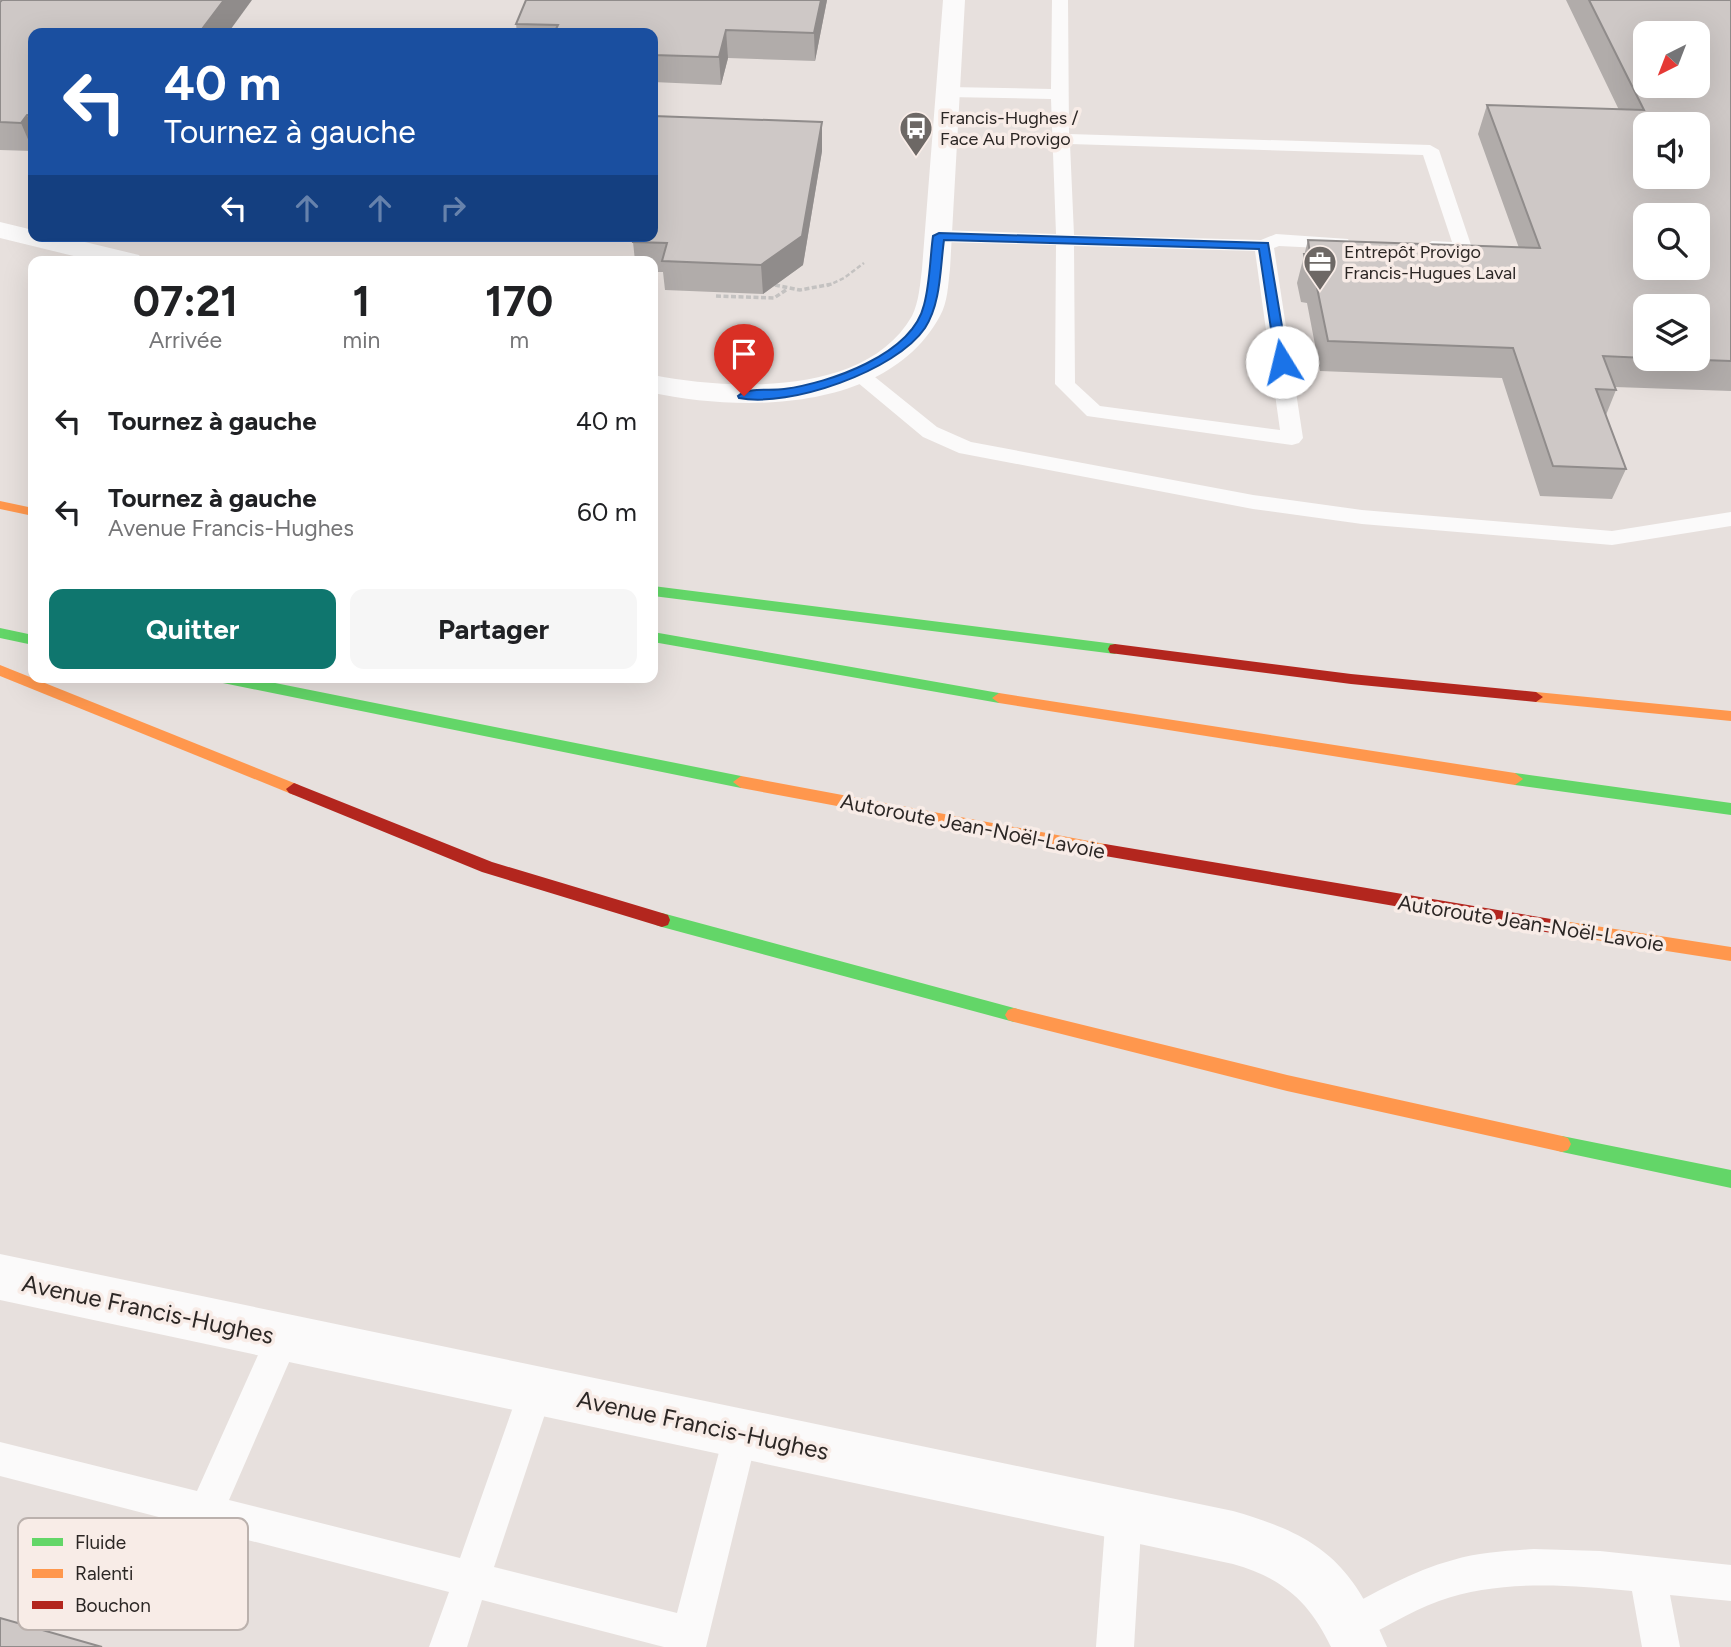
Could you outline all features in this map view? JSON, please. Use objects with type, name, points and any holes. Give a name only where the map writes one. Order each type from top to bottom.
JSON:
[{"type":"highway","points":[[0,505],[28,511]]},
{"type":"highway","points":[[658,592],[1351,679],[1731,716]]},
{"type":"highway","points":[[0,633],[28,639]]},
{"type":"highway","points":[[658,638],[1169,726],[1449,770],[1731,809]]},
{"type":"highway","points":[[0,670],[28,681]]},
{"type":"highway","points":[[32,683],[488,867],[697,931],[1164,1055],[1383,1107],[1731,1179]]},
{"type":"highway","name":"Autoroute Jean-Noël-Lavoie","points":[[247,683],[592,754],[1061,843],[1458,912],[1731,954]]},
{"type":"street","points":[[658,385],[714,394],[765,395],[814,387],[858,373],[900,348],[925,317],[932,296],[939,236],[954,0]]},
{"type":"street","points":[[0,230],[28,237]]},
{"type":"street","points":[[50,242],[108,256]]},
{"type":"street","name":"Avenue Francis-Hughes","points":[[0,1277],[1124,1513],[1262,1545],[1289,1555],[1331,1593],[1355,1636]]},
{"type":"lane","points":[[1060,0],[1059,94],[1065,240],[1065,384],[1094,412],[1292,438],[1264,246]]},
{"type":"lane","points":[[948,92],[1059,94]]},
{"type":"lane","points":[[1061,139],[1430,150],[1462,248],[1409,246]]},
{"type":"lane","points":[[939,236],[1264,246],[1276,240],[1356,243]]},
{"type":"lane","points":[[858,373],[930,432],[966,448],[1253,502],[1362,517],[1612,538],[1731,519]]},
{"type":"lane","points":[[206,1511],[283,1337]]},
{"type":"lane","points":[[448,1647],[536,1390]]},
{"type":"lane","points":[[248,1522],[472,1579],[689,1641],[741,1433]]},
{"type":"lane","points":[[0,1459],[233,1518]]},
{"type":"lane","points":[[1115,1647],[1124,1513]]},
{"type":"lane","points":[[1355,1636],[1413,1592],[1468,1575],[1520,1569],[1573,1568],[1731,1583]]},
{"type":"lane","points":[[1648,1576],[1661,1647]]},
{"type":"path","points":[[775,285],[807,292],[842,281],[864,263]]},
{"type":"path","points":[[716,296],[774,298],[787,289]]},
{"type":"building","points":[[224,0],[203,28],[28,28],[28,115],[21,123],[0,122],[0,2]]},
{"type":"building","points":[[526,0],[821,0],[814,33],[726,30],[719,57],[658,55],[658,28],[556,28],[558,25],[516,24]]},
{"type":"building","points":[[1589,0],[1731,0],[1731,361],[1710,360],[1710,294],[1633,294],[1633,357],[1603,356],[1616,390],[1596,389],[1626,469],[1553,466],[1513,348],[1328,341],[1314,273],[1308,273],[1304,254],[1310,254],[1308,240],[1540,248],[1487,105],[1644,110],[1638,98],[1710,98],[1710,21],[1633,21],[1633,88]]},
{"type":"building","points":[[658,116],[822,122],[802,236],[761,265],[662,261],[667,243],[633,242],[658,242]]},
{"type":"building","points":[[0,1618],[18,1623],[18,1630],[42,1630],[102,1647],[0,1647]]},
{"type":"traffic: fast","points":[[658,592],[1115,649]]},
{"type":"traffic: fast","points":[[0,633],[28,639]]},
{"type":"traffic: fast","points":[[658,638],[999,698]]},
{"type":"traffic: fast","points":[[248,683],[741,782]]},
{"type":"traffic: fast","points":[[1515,779],[1731,809]]},
{"type":"traffic: fast","points":[[662,920],[1014,1015]]},
{"type":"traffic: fast","points":[[1562,1144],[1731,1179]]},
{"type":"traffic: slow","points":[[0,505],[28,511]]},
{"type":"traffic: slow","points":[[0,670],[28,681]]},
{"type":"traffic: slow","points":[[32,683],[294,789]]},
{"type":"traffic: slow","points":[[1536,697],[1731,716]]},
{"type":"traffic: slow","points":[[999,698],[1515,779]]},
{"type":"traffic: slow","points":[[741,782],[1105,850]]},
{"type":"traffic: slow","points":[[1557,927],[1731,954]]},
{"type":"traffic: slow","points":[[1014,1015],[1287,1083],[1562,1144]]},
{"type":"traffic: jam","points":[[1115,649],[1351,679],[1536,697]]},
{"type":"traffic: jam","points":[[294,789],[488,867],[662,920]]},
{"type":"traffic: jam","points":[[1105,850],[1557,927]]},
{"type":"place","name":"Francis-Hughes / Face Au Provigo","points":[[916,158]]},
{"type":"place","name":"Entrepôt Provigo Francis-Hugues Laval","points":[[1320,292]]},
{"type":"route","points":[[744,396],[785,393],[823,385],[858,373],[900,348],[919,328],[930,307],[939,236],[1264,246],[1282,362]]}]
